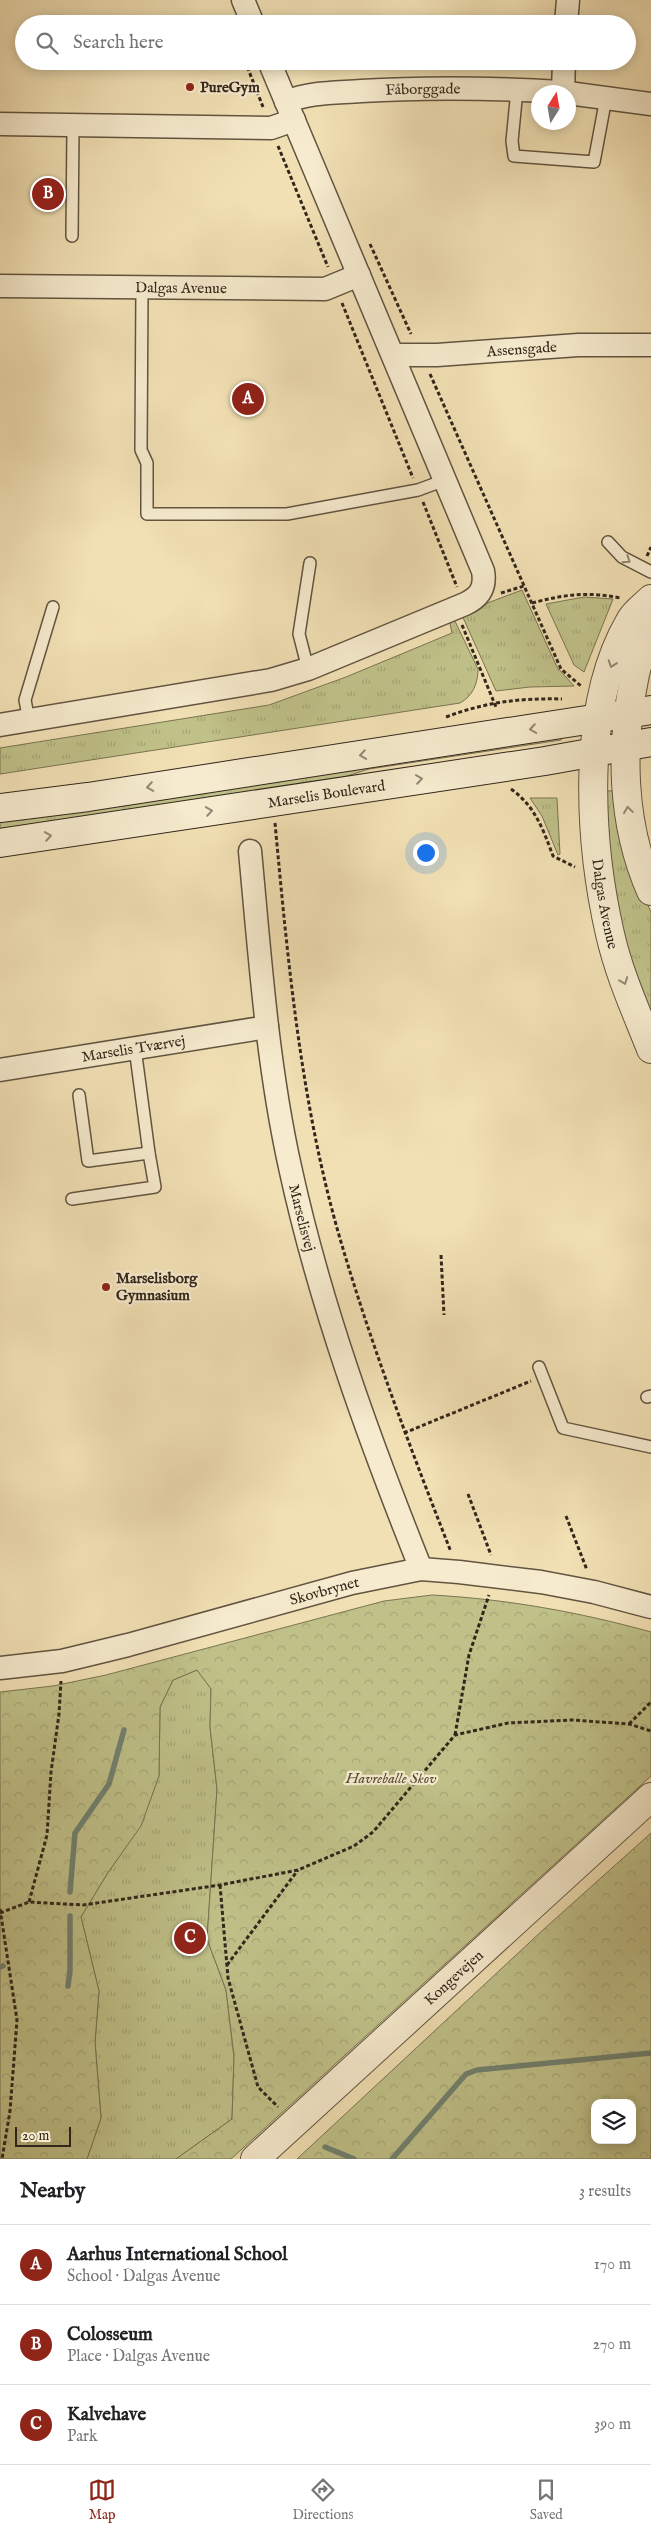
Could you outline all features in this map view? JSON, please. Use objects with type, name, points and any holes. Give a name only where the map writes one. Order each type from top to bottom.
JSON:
[{"type":"main road","name":"Dalgas Avenue","points":[[639,600],[608,676],[600,714],[595,753],[594,842],[610,935],[622,976],[651,1049]]},
{"type":"main road","points":[[651,620],[640,704],[638,745],[626,783],[632,833],[651,891]]},
{"type":"main road","points":[[0,808],[88,797],[568,723],[640,704]]},
{"type":"main road","name":"Marselis Boulevard","points":[[0,843],[638,745]]},
{"type":"main road","name":"Kongevejen","points":[[255,2159],[651,1797]]},
{"type":"street","points":[[243,0],[249,15]]},
{"type":"street","points":[[567,15],[568,0]]},
{"type":"street","points":[[0,725],[249,685],[308,669],[476,599],[483,590],[485,581],[483,570],[273,70]]},
{"type":"street","points":[[562,85],[563,70]]},
{"type":"street","name":"Fåborggade","points":[[290,111],[304,95],[401,89],[531,91]]},
{"type":"street","points":[[576,94],[651,104]]},
{"type":"street","points":[[0,124],[271,128],[290,111]]},
{"type":"street","name":"Dalgas Avenue","points":[[0,286],[325,289],[359,275]]},
{"type":"street","name":"Assensgade","points":[[393,355],[422,355],[521,348],[651,345]]},
{"type":"street","name":"Marselisvej","points":[[250,851],[267,1027],[288,1157],[312,1258],[387,1484],[421,1569]]},
{"type":"street","name":"Marselis Tværvej","points":[[0,1070],[267,1027]]},
{"type":"street","name":"Skovbrynet","points":[[0,1668],[62,1661],[128,1646],[352,1583],[421,1569],[495,1576],[594,1592],[651,1607]]},
{"type":"lane","points":[[518,90],[512,141],[514,156],[594,162],[606,98]]},
{"type":"lane","points":[[72,236],[73,126]]},
{"type":"lane","points":[[142,287],[141,450],[147,463],[147,514],[287,514],[418,490],[445,480]]},
{"type":"lane","points":[[608,542],[622,557],[651,572]]},
{"type":"lane","points":[[308,669],[298,634],[310,563]]},
{"type":"lane","points":[[28,721],[25,700],[53,607]]},
{"type":"lane","points":[[72,1199],[155,1187],[135,1048]]},
{"type":"lane","points":[[80,1095],[88,1161],[149,1153]]},
{"type":"lane","points":[[541,1371],[563,1428],[651,1447]]},
{"type":"path","points":[[248,70],[418,490],[496,707]]},
{"type":"path","points":[[366,236],[422,355],[561,669],[583,687],[600,714]]},
{"type":"path","points":[[532,603],[565,595],[584,593],[639,600]]},
{"type":"path","points":[[484,770],[524,799],[541,824],[553,856],[578,869]]},
{"type":"path","points":[[273,801],[296,1021],[321,1156],[341,1241],[404,1433],[459,1572]]},
{"type":"path","points":[[440,1254],[444,1315]]},
{"type":"path","points":[[404,1433],[541,1371]]},
{"type":"path","points":[[2,2159],[10,2111],[17,2020],[1,1911],[29,1902],[83,1905],[220,1885],[298,1870],[354,1846],[373,1832],[455,1735],[469,1655],[495,1576],[489,1547],[468,1494]]},
{"type":"path","points":[[566,1516],[594,1592]]},
{"type":"path","points":[[29,1902],[47,1835],[51,1772],[59,1714],[62,1661]]},
{"type":"path","points":[[629,1724],[651,1702]]},
{"type":"path","points":[[455,1735],[508,1723],[572,1720],[629,1724],[651,1730]]},
{"type":"path","points":[[227,1965],[298,1870]]},
{"type":"path","points":[[220,1885],[228,1978],[258,2087],[294,2124]]},
{"type":"green space","points":[[522,590],[557,667],[574,686],[530,687],[496,691],[461,613]]},
{"type":"green space","points":[[584,597],[613,599],[584,672],[574,665],[546,604]]},
{"type":"green space","points":[[453,617],[478,669],[474,689],[460,703],[0,774],[0,748],[269,705],[346,677],[452,633],[449,619]]},
{"type":"green space","points":[[562,735],[561,740],[369,769],[338,779],[0,832],[0,819]]},
{"type":"green space","points":[[616,790],[637,881],[651,912],[651,1016],[634,971],[618,916],[602,792]]},
{"type":"green space","points":[[530,798],[557,798],[560,854],[558,855],[542,816]]},
{"type":"green space","name":"Havreballe Skov","points":[[432,1595],[515,1603],[597,1618],[651,1632],[651,1776],[231,2159],[176,2159],[232,2119],[234,2056],[226,1990],[207,1939],[217,1789],[210,1727],[211,1689],[197,1670],[173,1680],[160,1707],[159,1776],[141,1826],[107,1874],[81,1917],[99,1991],[95,2042],[101,2118],[87,2159],[0,2159],[0,1692],[53,1686],[106,1675],[384,1601]]},
{"type":"green space","points":[[197,1670],[211,1688],[210,1727],[217,1789],[207,1939],[226,1990],[234,2056],[232,2119],[176,2159],[87,2159],[101,2118],[95,2042],[99,1991],[81,1917],[107,1874],[141,1825],[159,1776],[160,1707],[173,1680]]},
{"type":"green space","points":[[651,1833],[651,2159],[297,2159],[544,1929]]},
{"type":"waterway","points":[[70,1892],[75,1833],[109,1784],[124,1730]]},
{"type":"waterway","points":[[68,1986],[70,1970],[70,1916]]},
{"type":"waterway","points":[[392,2159],[466,2074],[477,2070],[651,2053]]},
{"type":"waterway","points":[[325,2147],[354,2159]]},
{"type":"place","name":"PureGym","points":[[190,87]]},
{"type":"place","name":"Colosseum","points":[[48,194]]},
{"type":"place","name":"Aarhus International School","points":[[248,399]]},
{"type":"place","name":"Marselisborg Gymnasium","points":[[106,1287]]},
{"type":"place","name":"Kalvehave","points":[[190,1938]]}]
